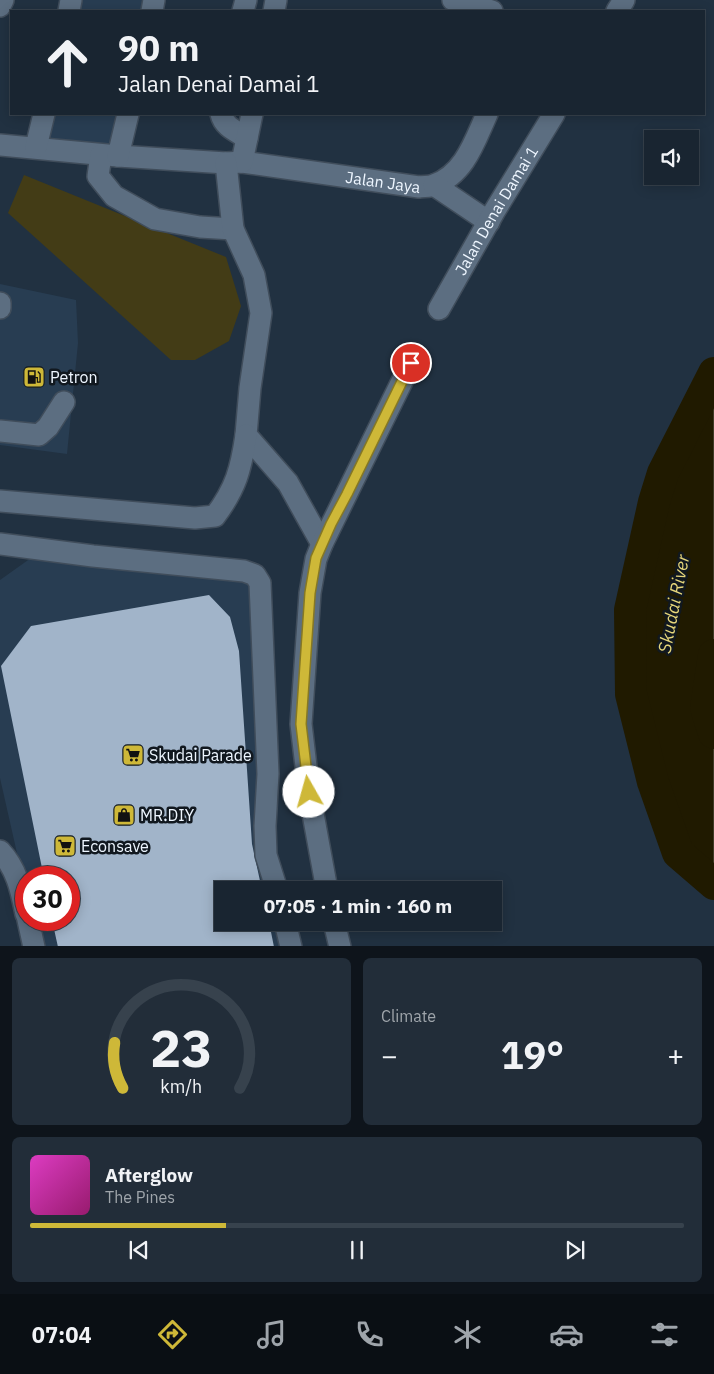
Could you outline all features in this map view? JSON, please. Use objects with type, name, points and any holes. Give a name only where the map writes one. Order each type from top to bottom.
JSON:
[{"type":"street","points":[[0,6],[3,0]]},
{"type":"street","points":[[453,0],[488,10]]},
{"type":"street","points":[[36,147],[44,115]]},
{"type":"street","points":[[128,115],[110,156],[98,176],[114,196],[155,219],[200,227],[233,230]]},
{"type":"street","points":[[221,115],[223,121],[229,128],[247,138]]},
{"type":"street","points":[[0,501],[195,518],[215,516],[233,487],[242,465],[250,388],[261,313],[254,275],[233,230],[234,163],[247,138],[252,115]]},
{"type":"street","name":"Jalan Jaya","points":[[0,145],[36,147],[110,156],[234,163],[419,187],[434,185],[450,175],[466,160],[487,115]]},
{"type":"street","name":"Jalan Denai Damai 1","points":[[440,309],[486,220],[553,115]]},
{"type":"street","points":[[434,185],[486,220]]},
{"type":"street","points":[[0,303],[0,308]]},
{"type":"street","points":[[325,881],[309,792],[301,724],[310,593],[316,558],[322,544],[411,363]]},
{"type":"street","points":[[0,431],[39,435],[48,427],[64,402]]},
{"type":"street","points":[[246,435],[288,483],[322,544]]},
{"type":"street","points":[[0,544],[92,556],[244,571],[255,575],[260,583],[264,658],[268,774],[265,826],[266,854],[274,881]]},
{"type":"street","points":[[0,851],[15,871]]},
{"type":"street","points":[[31,931],[34,946]]},
{"type":"street","points":[[287,931],[291,946]]},
{"type":"street","points":[[336,931],[340,946]]},
{"type":"shaded area","points":[[78,0],[149,0],[146,10],[75,10]]},
{"type":"shaded area","points":[[51,115],[124,115],[116,149],[44,142]]},
{"type":"shaded area","points":[[24,175],[226,257],[241,306],[229,341],[195,360],[171,360],[8,213]]},
{"type":"shaded area","points":[[0,284],[76,300],[78,343],[67,454],[0,445]]},
{"type":"shaded area","name":"Skudai Parade","points":[[38,553],[245,576],[256,584],[270,881],[214,881],[214,931],[281,931],[286,946],[38,946],[35,931],[80,931],[80,866],[20,866],[0,778],[0,580]]},
{"type":"water","name":"Skudai River","points":[[714,373],[714,655],[706,708],[714,733],[714,884],[678,853],[653,782],[631,694],[630,610],[654,502],[663,473]]},
{"type":"building","name":"Skudai Parade","points":[[209,595],[230,617],[239,651],[252,844],[260,881],[214,881],[214,931],[271,931],[274,946],[58,946],[54,931],[80,931],[80,866],[42,866],[1,666],[31,626]]},
{"type":"waterway","points":[[714,373],[663,473],[654,502],[630,610],[631,694],[653,782],[678,853],[714,884]]},
{"type":"waterway","points":[[714,655],[706,708],[714,733]]},
{"type":"place","name":"Petron","points":[[34,377]]},
{"type":"place","name":"Skudai Parade","points":[[133,755]]},
{"type":"place","name":"MR.DIY","points":[[124,815]]},
{"type":"place","name":"Econsave","points":[[65,846]]},
{"type":"route","points":[[309,792],[301,724],[310,593],[316,558],[411,363]]}]
